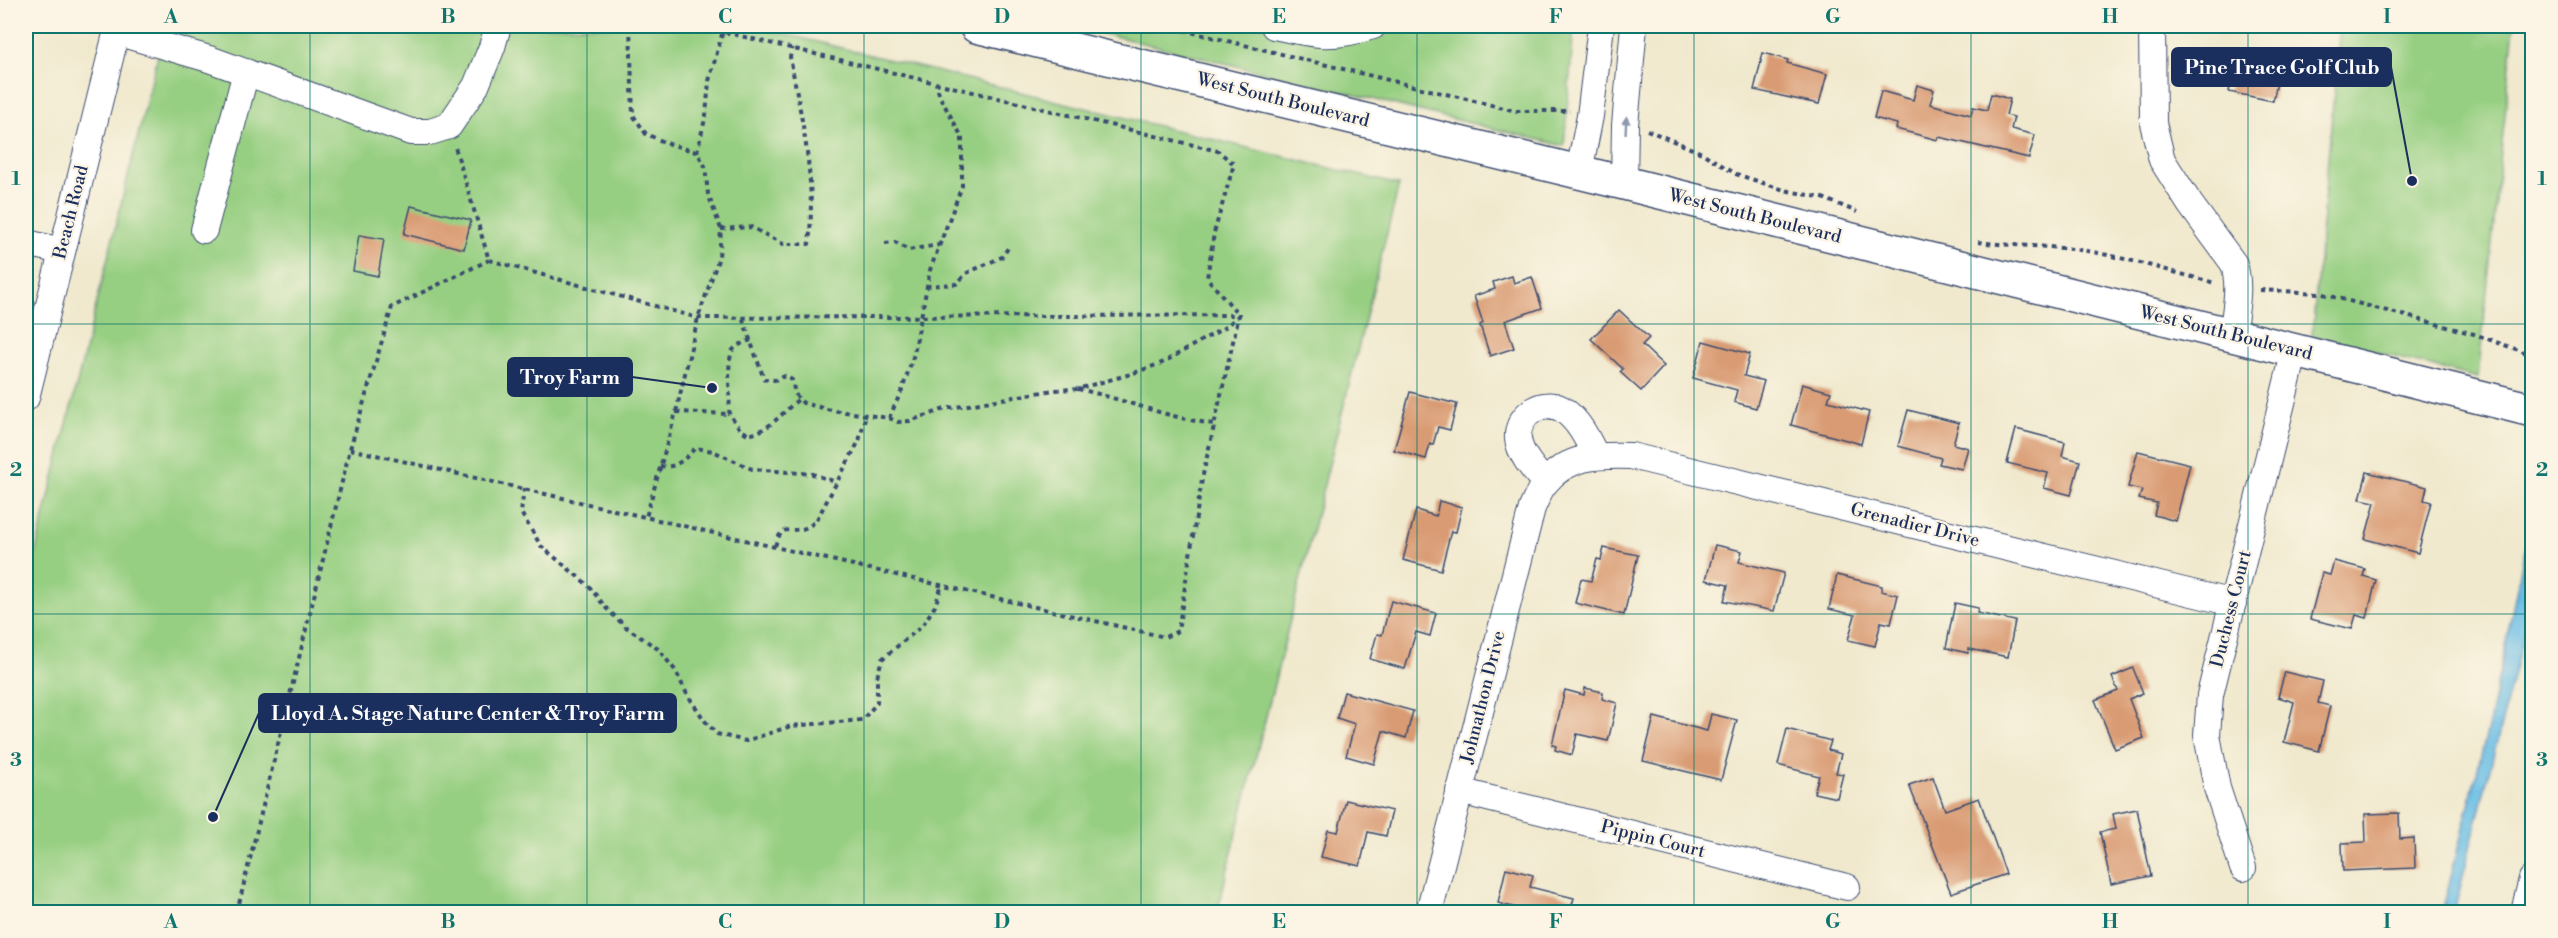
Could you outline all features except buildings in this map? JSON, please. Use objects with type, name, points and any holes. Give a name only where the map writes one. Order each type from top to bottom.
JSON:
[{"type":"main road","name":"West South Boulevard","points":[[976,26],[1624,183],[2532,410]]},
{"type":"street","points":[[117,29],[246,72],[411,132],[430,132],[449,126],[476,86],[498,26]]},
{"type":"street","points":[[1274,26],[1330,36],[1351,33],[1373,26]]},
{"type":"street","points":[[2152,26],[2153,123],[2162,160],[2190,204],[2234,264],[2238,276],[2238,288],[2232,335]]},
{"type":"street","points":[[1579,172],[1590,116],[1601,27],[1634,28],[1625,124],[1624,183]]},
{"type":"street","name":"Beach Road","points":[[26,398],[117,29]]},
{"type":"street","points":[[204,230],[246,72]]},
{"type":"street","points":[[26,243],[62,251]]},
{"type":"street","name":"Duchess Court","points":[[2243,868],[2217,788],[2207,735],[2210,695],[2295,350]]},
{"type":"street","points":[[1545,483],[1528,464],[1518,440],[1520,422],[1532,409],[1551,405],[1564,410],[1580,426],[1595,454]]},
{"type":"street","name":"Grenadier Drive","points":[[1565,466],[1595,454],[1631,456],[2233,603]]},
{"type":"street","name":"Johnathon Drive","points":[[1429,912],[1532,508],[1545,483],[1565,466]]},
{"type":"street","name":"Pippin Court","points":[[1459,791],[1847,887]]},
{"type":"street","points":[[2524,912],[2532,879]]},
{"type":"path","points":[[630,26],[633,115],[646,134],[697,152]]},
{"type":"path","points":[[699,26],[1218,151],[1234,164],[1214,233],[1207,278],[1239,315]]},
{"type":"path","points":[[1166,26],[1516,111],[1569,111]]},
{"type":"path","points":[[646,517],[676,412],[698,318],[719,257],[721,229],[708,194],[705,166],[697,152],[706,115],[709,81],[723,31]]},
{"type":"path","points":[[721,229],[751,227],[783,244],[809,244],[812,215],[809,152],[790,57],[792,48]]},
{"type":"path","points":[[889,418],[902,390],[914,354],[926,286],[962,186],[962,137],[940,97],[936,83]]},
{"type":"path","points":[[449,126],[489,260]]},
{"type":"path","points":[[1650,131],[1702,153],[1736,174],[1784,190],[1823,198],[1867,215]]},
{"type":"path","points":[[1973,241],[2012,247],[2043,246],[2097,253],[2238,288],[2319,293],[2474,334],[2532,355]]},
{"type":"path","points":[[885,243],[895,242],[908,250],[939,245]]},
{"type":"path","points":[[926,286],[956,284],[966,273],[1002,257],[1010,245]]},
{"type":"path","points":[[237,912],[350,449],[392,307],[489,260],[698,318],[1239,315]]},
{"type":"path","points":[[742,317],[764,379],[776,380],[785,375],[792,380],[795,394],[803,403],[831,410],[889,418],[898,422],[980,403],[1054,390],[1077,389],[1131,374],[1162,363],[1227,326],[1239,315]]},
{"type":"path","points":[[350,449],[1165,636],[1178,631],[1202,479],[1239,315]]},
{"type":"path","points":[[751,340],[735,348],[730,355],[729,414],[740,429],[749,435],[762,431],[778,420],[799,399]]},
{"type":"path","points":[[1077,389],[1115,397],[1184,421],[1214,424]]},
{"type":"path","points":[[676,412],[729,414]]},
{"type":"path","points":[[775,546],[779,534],[787,529],[803,529],[816,521],[860,441],[866,415]]},
{"type":"path","points":[[660,466],[669,468],[684,461],[695,448],[713,450],[752,469],[813,474],[836,482]]},
{"type":"path","points":[[524,488],[521,513],[541,546],[588,585],[606,608],[626,627],[658,649],[675,670],[687,694],[705,721],[717,734],[746,741],[791,726],[862,720],[877,703],[877,677],[882,659],[922,626],[935,606],[942,585]]},
{"type":"green space","points":[[165,26],[752,26],[1399,185],[1217,912],[26,912],[26,590]]},
{"type":"green space","points":[[1073,26],[1574,26],[1564,146]]},
{"type":"green space","points":[[2340,26],[2514,26],[2478,378],[2312,336]]},
{"type":"water","points":[[2532,525],[2532,597],[2524,634],[2454,912],[2442,912],[2489,724]]},
{"type":"place","name":"Pine Trace Golf Club","points":[[2412,181]]},
{"type":"place","name":"Troy Farm","points":[[712,388]]},
{"type":"place","name":"Lloyd A. Stage Nature Center & Troy Farm","points":[[213,817]]}]
